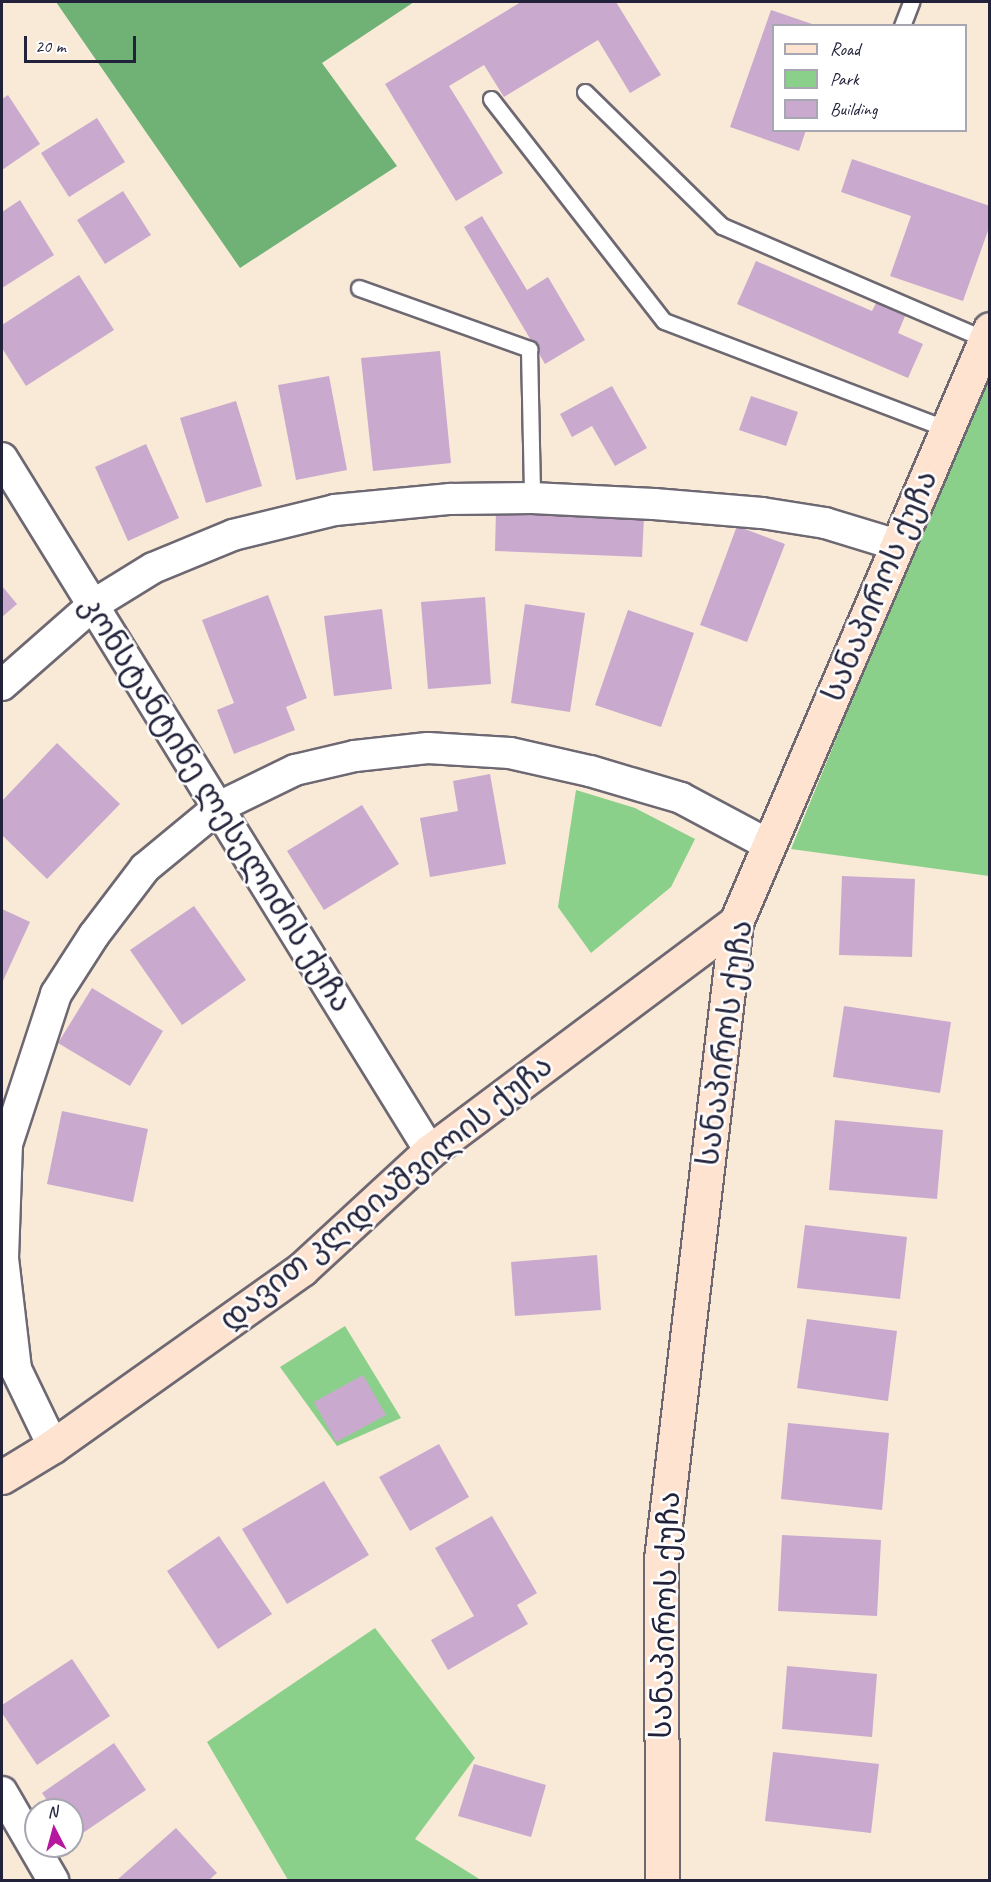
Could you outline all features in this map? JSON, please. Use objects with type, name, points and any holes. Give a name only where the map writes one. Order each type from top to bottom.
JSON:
[{"type":"main road","name":"სანაპიროს ქუჩა","points":[[662,1881],[659,1768],[661,1559],[736,922],[988,336]]},
{"type":"main road","name":"დავით კლდიაშვილის ქუჩა","points":[[2,1477],[53,1446],[302,1269],[430,1151],[736,922]]},
{"type":"street","name":"კონსტანტინე ლესელიძის ქუჩა","points":[[2,458],[430,1151]]},
{"type":"street","points":[[2,685],[93,605],[153,568],[233,535],[335,510],[450,499],[532,498],[762,513],[825,523],[897,544]]},
{"type":"street","points":[[53,1446],[16,1370],[3,1258],[7,1144],[56,994],[94,935],[145,868],[219,807],[295,770],[355,756],[428,748],[510,753],[681,798],[769,845]]},
{"type":"street","points":[[2,1792],[53,1881]]},
{"type":"lane","points":[[903,24],[911,2]]},
{"type":"lane","points":[[585,92],[722,226],[988,336]]},
{"type":"lane","points":[[491,99],[664,321],[947,429]]},
{"type":"lane","points":[[359,288],[529,350],[532,498]]},
{"type":"green space","points":[[56,2],[414,2],[322,63],[397,166],[240,268]]},
{"type":"green space","points":[[989,363],[989,876],[791,849],[891,605]]},
{"type":"green space","points":[[576,790],[635,808],[695,839],[671,887],[591,953],[558,907]]},
{"type":"green space","points":[[345,1326],[401,1418],[337,1446],[280,1367]]},
{"type":"green space","points":[[375,1628],[475,1758],[415,1839],[481,1880],[288,1880],[207,1742]]},
{"type":"building","points":[[521,2],[616,2],[661,75],[630,93],[598,40],[504,97],[484,65],[449,86],[503,173],[456,201],[385,84]]},
{"type":"building","points":[[771,10],[812,24],[772,24],[772,132],[805,132],[799,151],[730,127]]},
{"type":"building","points":[[8,95],[40,144],[2,170],[2,99]]},
{"type":"building","points":[[97,118],[125,162],[69,197],[41,153]]},
{"type":"building","points":[[852,159],[990,206],[990,225],[963,301],[890,276],[911,216],[841,192]]},
{"type":"building","points":[[123,191],[151,235],[105,264],[77,220]]},
{"type":"building","points":[[20,200],[54,255],[2,288],[2,212]]},
{"type":"building","points":[[482,216],[527,290],[548,277],[585,340],[545,364],[464,227]]},
{"type":"building","points":[[756,261],[872,311],[876,303],[905,316],[898,333],[923,344],[908,378],[737,304]]},
{"type":"building","points":[[79,275],[114,330],[26,386],[2,348],[2,325]]},
{"type":"building","points":[[440,351],[451,463],[373,471],[361,358]]},
{"type":"building","points":[[329,376],[347,470],[296,480],[278,385]]},
{"type":"building","points":[[612,386],[647,448],[615,466],[592,426],[572,437],[560,414]]},
{"type":"building","points":[[751,396],[798,412],[786,446],[739,430]]},
{"type":"building","points":[[236,401],[262,486],[206,503],[180,418]]},
{"type":"building","points":[[146,444],[179,518],[128,541],[95,467]]},
{"type":"building","points":[[496,510],[644,517],[642,557],[495,551]]},
{"type":"building","points":[[737,526],[785,544],[747,642],[700,625]]},
{"type":"building","points":[[2,586],[17,604],[2,617]]},
{"type":"building","points":[[268,595],[307,698],[286,707],[295,730],[234,754],[217,710],[234,703],[202,620]]},
{"type":"building","points":[[485,597],[491,684],[428,689],[421,602]]},
{"type":"building","points":[[525,604],[585,613],[570,712],[511,703]]},
{"type":"building","points":[[382,609],[392,689],[334,696],[324,616]]},
{"type":"building","points":[[628,610],[694,633],[661,727],[595,705]]},
{"type":"building","points":[[57,743],[120,804],[47,879],[2,835],[2,801]]},
{"type":"building","points":[[490,774],[506,864],[430,877],[420,818],[458,811],[453,781]]},
{"type":"building","points":[[362,805],[399,864],[324,910],[287,851]]},
{"type":"building","points":[[842,876],[915,879],[912,957],[839,955]]},
{"type":"building","points":[[194,906],[246,980],[182,1025],[130,950]]},
{"type":"building","points":[[2,909],[30,922],[2,983]]},
{"type":"building","points":[[92,988],[163,1031],[130,1086],[58,1043]]},
{"type":"building","points":[[844,1006],[951,1022],[940,1093],[833,1077]]},
{"type":"building","points":[[62,1111],[148,1129],[133,1202],[47,1184]]},
{"type":"building","points":[[835,1120],[943,1130],[937,1199],[829,1190]]},
{"type":"building","points":[[805,1225],[907,1237],[900,1299],[797,1288]]},
{"type":"building","points":[[597,1255],[601,1310],[515,1316],[511,1262]]},
{"type":"building","points":[[807,1319],[897,1331],[888,1401],[797,1388]]},
{"type":"building","points":[[363,1375],[386,1415],[336,1442],[314,1402]]},
{"type":"building","points":[[788,1423],[889,1433],[882,1510],[781,1499]]},
{"type":"building","points":[[439,1444],[469,1497],[410,1531],[379,1477]]},
{"type":"building","points":[[324,1481],[369,1555],[287,1604],[242,1529]]},
{"type":"building","points":[[492,1516],[537,1593],[517,1605],[528,1624],[448,1670],[431,1640],[474,1616],[435,1548]]},
{"type":"building","points":[[782,1535],[881,1540],[877,1616],[778,1611]]},
{"type":"building","points":[[219,1536],[272,1614],[218,1649],[167,1571]]},
{"type":"building","points":[[72,1659],[110,1716],[37,1765],[2,1713],[2,1705]]},
{"type":"building","points":[[787,1666],[877,1674],[872,1737],[782,1729]]},
{"type":"building","points":[[114,1743],[146,1790],[84,1832],[84,1798],[46,1798],[42,1793]]},
{"type":"building","points":[[773,1752],[879,1764],[871,1833],[765,1821]]},
{"type":"building","points":[[474,1764],[546,1785],[531,1837],[458,1816]]},
{"type":"building","points":[[176,1828],[217,1873],[209,1880],[117,1880]]}]
